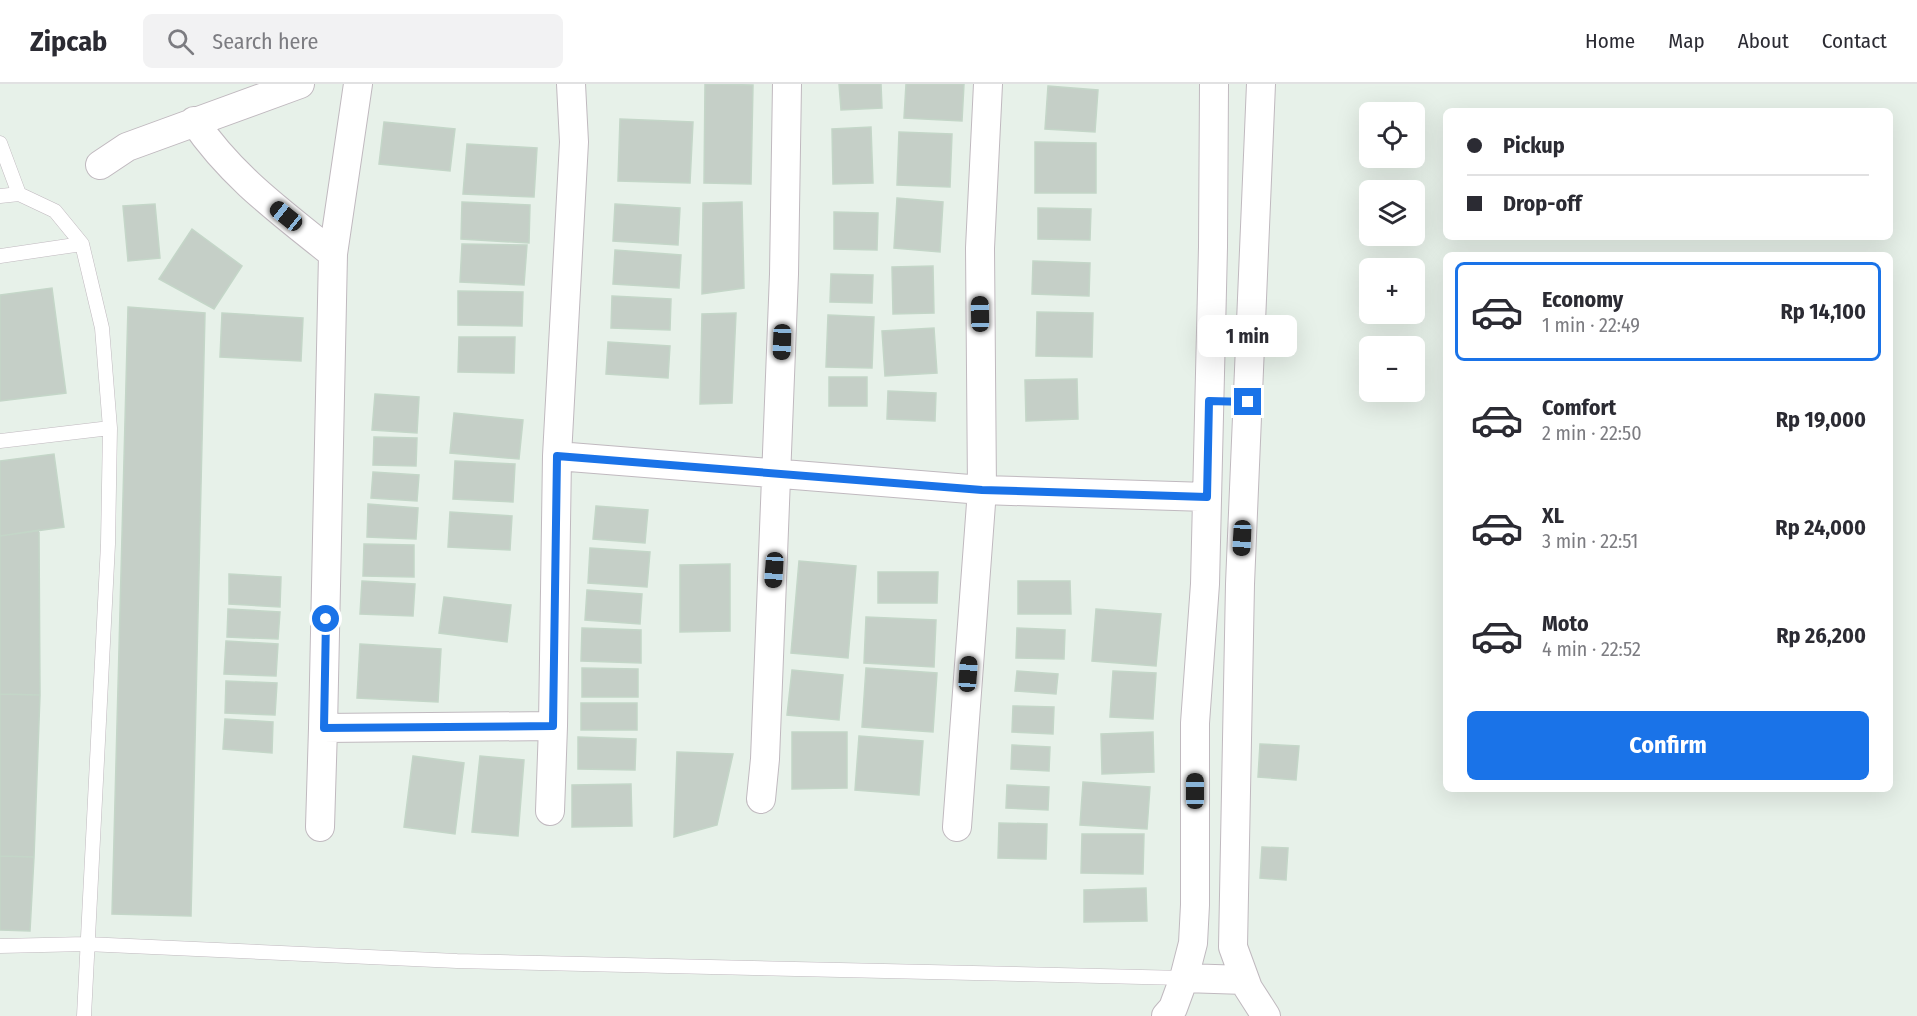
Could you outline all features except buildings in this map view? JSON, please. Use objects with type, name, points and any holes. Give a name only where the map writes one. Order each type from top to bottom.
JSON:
[{"type":"street","points":[[100,165],[127,147],[300,84]]},
{"type":"street","points":[[320,827],[333,254],[358,84]]},
{"type":"street","points":[[550,811],[557,456],[573,154],[572,84]]},
{"type":"street","points":[[760,799],[765,759],[784,274],[787,84]]},
{"type":"street","points":[[957,827],[982,490],[980,248],[988,84]]},
{"type":"street","points":[[1166,1016],[1173,1008],[1184,978],[1192,943],[1195,905],[1195,723],[1205,584],[1214,84]]},
{"type":"street","points":[[1261,84],[1240,584],[1233,947],[1245,980],[1266,1016]]},
{"type":"street","points":[[194,121],[215,152],[254,190],[333,254]]},
{"type":"street","points":[[1209,401],[1248,402]]},
{"type":"street","points":[[557,456],[982,490],[1207,497]]},
{"type":"street","points":[[1205,584],[1240,584]]},
{"type":"street","points":[[324,728],[553,726]]},
{"type":"street","points":[[1184,978],[1245,980]]},
{"type":"lane","points":[[0,143],[19,194]]},
{"type":"lane","points":[[0,196],[19,194],[55,211],[82,244],[102,328],[110,428],[108,544],[84,1016]]},
{"type":"lane","points":[[0,256],[82,244]]},
{"type":"lane","points":[[0,441],[110,428]]},
{"type":"lane","points":[[0,946],[86,944],[457,961],[1184,978]]},
{"type":"route","points":[[326,619],[324,728],[553,726],[557,456],[982,490],[1207,497],[1209,401],[1248,402]]}]
